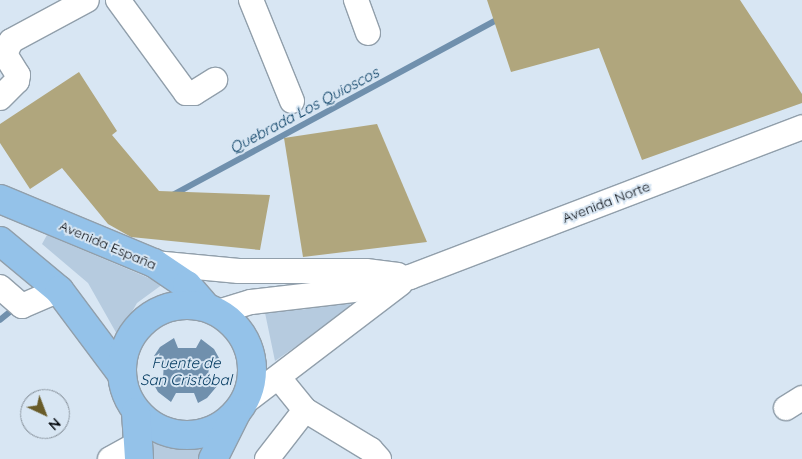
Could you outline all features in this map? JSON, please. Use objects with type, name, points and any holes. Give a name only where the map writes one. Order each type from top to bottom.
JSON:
[{"type":"main road","name":"Avenida España","points":[[0,199],[154,263],[187,285],[212,309]]},
{"type":"main road","points":[[0,241],[59,290],[121,373]]},
{"type":"main road","points":[[213,459],[239,409],[250,386],[252,364],[248,350],[235,325],[212,309],[186,304],[165,308],[146,318],[132,333],[123,352],[121,373],[125,394],[136,412],[159,429],[186,435],[213,429],[239,409]]},
{"type":"main road","points":[[136,412],[138,452]]},
{"type":"street","points":[[0,98],[17,81],[18,75],[5,54],[11,41],[87,0]]},
{"type":"street","points":[[118,0],[186,93],[194,93],[215,80]]},
{"type":"street","points":[[251,0],[292,100]]},
{"type":"street","points":[[356,0],[368,33]]},
{"type":"street","name":"Avenida Norte","points":[[212,309],[251,302],[364,289],[410,276],[802,127]]},
{"type":"street","points":[[154,263],[239,270],[366,271],[410,276]]},
{"type":"street","name":"Avenida Norte","points":[[239,409],[410,276]]},
{"type":"street","points":[[0,287],[22,306],[59,290]]},
{"type":"street","points":[[279,378],[305,410],[370,450],[379,459]]},
{"type":"street","points":[[267,459],[305,410]]},
{"type":"street","points":[[110,459],[138,452]]},
{"type":"shaded area","points":[[47,235],[163,284],[137,303],[118,336],[88,283],[42,244]]},
{"type":"shaded area","points":[[349,302],[351,308],[275,361],[264,308],[300,310]]},
{"type":"shaded area","points":[[147,436],[162,446],[179,449],[205,447],[200,459],[151,459]]},
{"type":"water","name":"Fuente de San Cristóbal","points":[[174,338],[178,348],[196,348],[201,339],[214,349],[219,358],[209,362],[208,381],[218,385],[207,398],[198,403],[194,393],[176,393],[171,402],[158,392],[153,383],[163,379],[164,361],[154,356],[160,347]]},
{"type":"building","points":[[487,0],[740,0],[802,94],[802,103],[642,160],[599,48],[511,72]]},
{"type":"building","points":[[79,72],[117,131],[112,135],[159,191],[270,195],[260,250],[131,237],[108,224],[62,168],[30,189],[0,143],[0,124]]},
{"type":"building","points":[[377,124],[427,242],[303,257],[284,138]]},
{"type":"waterway","name":"Quebrada Los Quioscos","points":[[173,195],[499,19]]},
{"type":"waterway","name":"Quebrada Los Quioscos","points":[[0,320],[16,307]]}]
